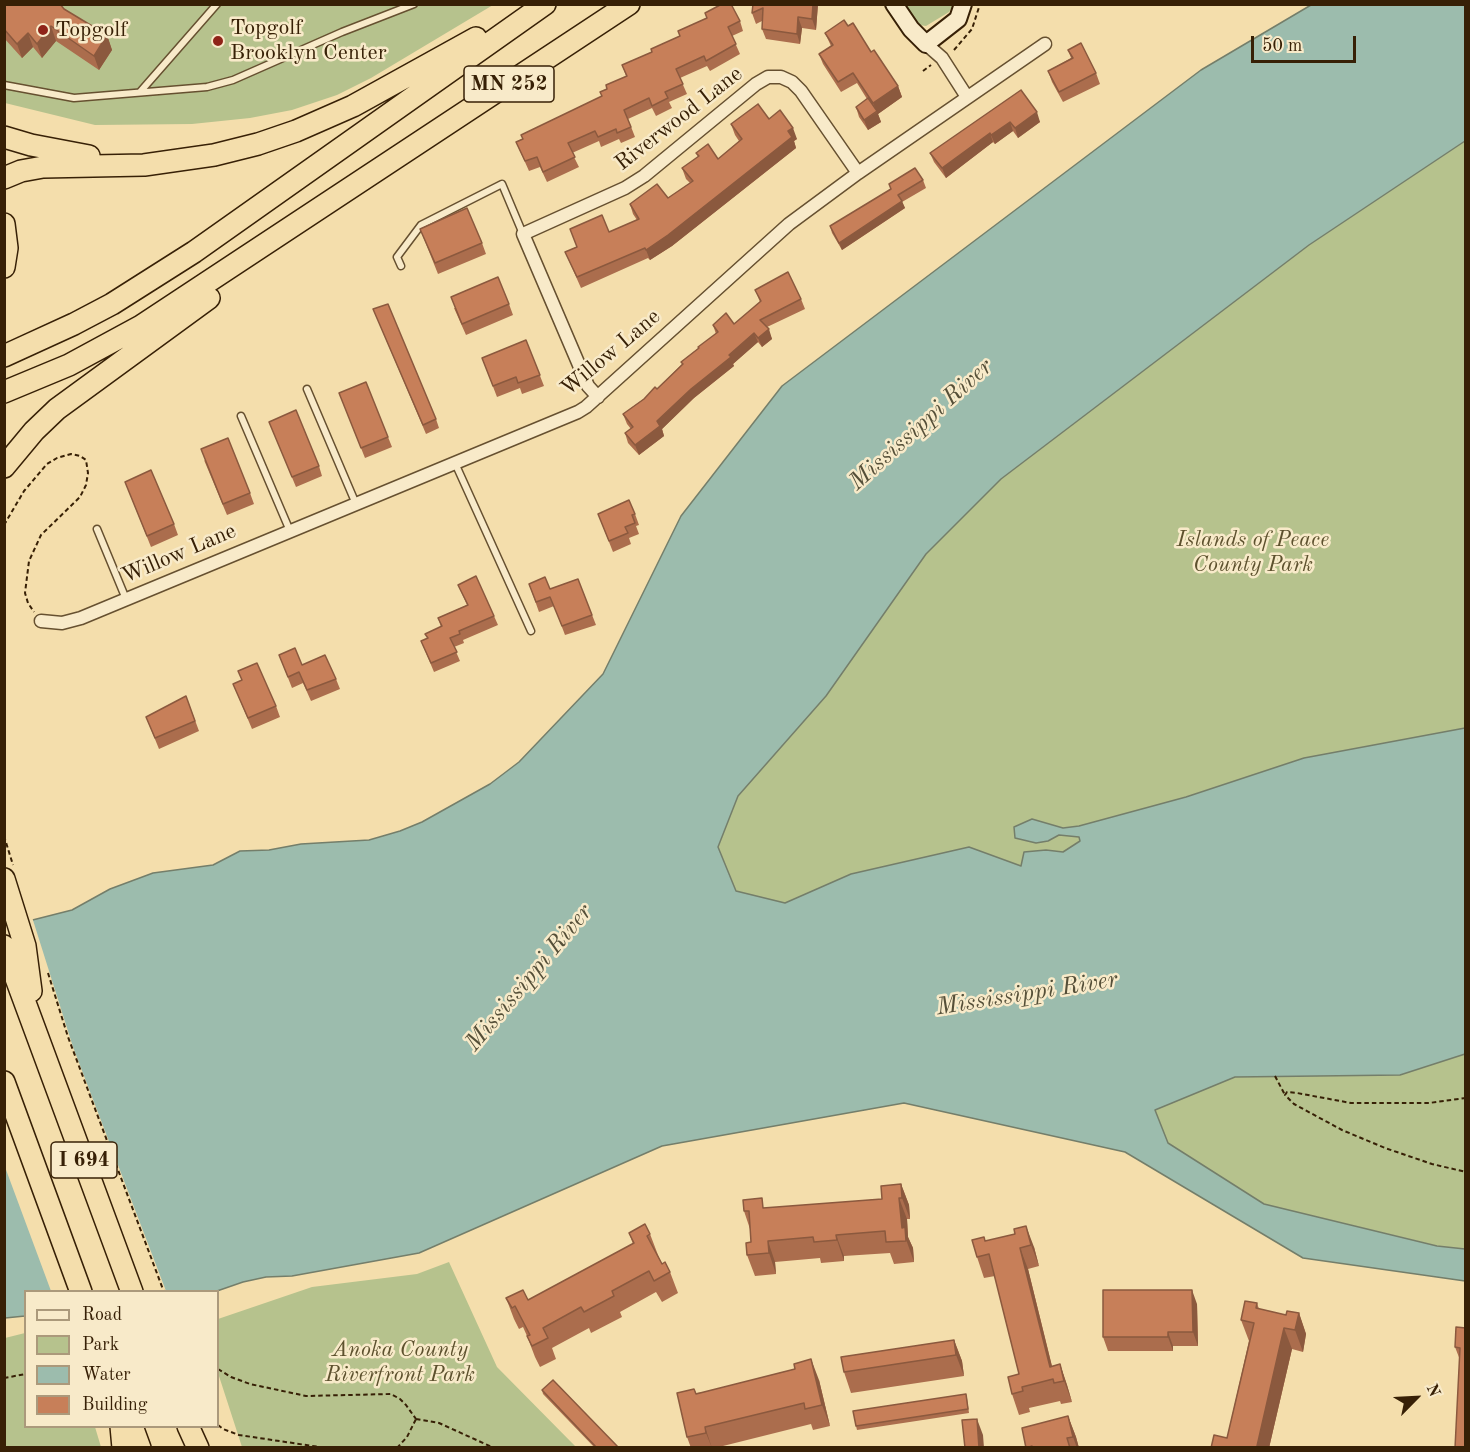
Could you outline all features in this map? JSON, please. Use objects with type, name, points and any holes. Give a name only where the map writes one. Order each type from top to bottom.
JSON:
[{"type":"highway","points":[[4,178],[21,171],[43,167],[144,165],[236,150],[268,141],[331,116],[424,67],[534,4]]},
{"type":"highway","points":[[4,356],[74,324],[186,258],[545,4]]},
{"type":"highway","name":"MN 252","points":[[400,156],[629,4]]},
{"type":"highway","points":[[4,137],[31,145],[88,156],[141,159],[198,157]]},
{"type":"highway","points":[[4,392],[69,365],[141,326],[400,156]]},
{"type":"highway","points":[[4,467],[34,431],[73,396],[400,156]]},
{"type":"highway","points":[[4,267],[6,230]]},
{"type":"highway","points":[[10,876],[25,945],[36,1028]]},
{"type":"highway","name":"I 694","points":[[4,946],[131,1290]]},
{"type":"highway","name":"I 694","points":[[4,1082],[80,1290]]},
{"type":"highway","points":[[4,1095],[22,1129]]},
{"type":"highway","points":[[122,1428],[123,1448]]},
{"type":"highway","points":[[133,1428],[140,1448]]},
{"type":"highway","points":[[183,1428],[190,1448]]},
{"type":"highway","points":[[189,1428],[198,1448]]},
{"type":"street","points":[[894,4],[911,28],[942,58],[967,97]]},
{"type":"street","points":[[926,44],[958,19],[963,4]]},
{"type":"street","name":"Willow Lane","points":[[41,621],[62,623],[81,618],[578,412],[598,397],[789,224],[858,173],[1046,44]]},
{"type":"street","name":"Riverwood Lane","points":[[523,234],[625,188],[644,176],[756,84],[768,77],[781,77],[792,82],[801,91],[858,173]]},
{"type":"street","points":[[523,234],[588,386],[598,397]]},
{"type":"lane","points":[[139,93],[217,4]]},
{"type":"lane","points":[[4,85],[74,98],[207,87],[233,80],[342,32],[414,4]]},
{"type":"lane","points":[[401,266],[397,257],[421,225],[502,184],[523,234]]},
{"type":"lane","points":[[307,389],[356,504]]},
{"type":"lane","points":[[241,416],[290,531]]},
{"type":"lane","points":[[455,462],[531,631]]},
{"type":"lane","points":[[97,530],[126,598]]},
{"type":"path","points":[[4,525],[24,491],[47,464],[71,453],[86,460],[88,473],[86,485],[80,497],[41,535],[29,561],[25,593],[28,603],[41,621]]},
{"type":"path","points":[[4,836],[9,853],[10,876]]},
{"type":"path","points":[[45,964],[68,1037],[163,1290]]},
{"type":"path","points":[[1275,1076],[1285,1095],[1294,1104],[1342,1130],[1422,1161],[1466,1172]]},
{"type":"path","points":[[1285,1095],[1287,1092],[1296,1093],[1330,1101],[1362,1104],[1419,1103],[1466,1098]]},
{"type":"path","points":[[219,1371],[250,1384],[306,1396],[391,1395],[400,1399],[416,1419],[449,1426],[494,1448]]},
{"type":"path","points":[[4,1378],[24,1374]]},
{"type":"path","points":[[397,1448],[407,1437],[416,1419]]},
{"type":"path","points":[[219,1426],[239,1435],[326,1448]]},
{"type":"green space","points":[[954,4],[949,12],[926,26],[913,21],[903,5]]},
{"type":"green space","name":"Topgolf Brooklyn Center","points":[[5,5],[493,5],[371,78],[337,95],[292,110],[250,118],[192,124],[95,125],[5,103]]},
{"type":"green space","name":"Islands of Peace County Park","points":[[1465,141],[1465,728],[1304,758],[1186,797],[1079,826],[1063,828],[1032,819],[1048,841],[1059,835],[1080,837],[1080,842],[1063,852],[1046,850],[1021,866],[969,847],[851,874],[785,903],[736,891],[718,847],[738,796],[826,696],[926,554],[1001,479],[1309,245]]},
{"type":"green space","points":[[1465,1054],[1465,1249],[1438,1246],[1264,1204],[1168,1143],[1154,1110],[1235,1077],[1400,1075]]},
{"type":"green space","name":"Anoka County Riverfront Park","points":[[449,1262],[497,1367],[576,1447],[242,1447],[219,1376],[219,1319],[312,1287],[417,1274]]},
{"type":"green space","points":[[24,1333],[24,1428],[95,1428],[101,1447],[5,1447],[5,1338]]},
{"type":"water","name":"Mississippi River","points":[[1311,5],[1465,5],[1465,141],[1309,245],[1001,479],[926,554],[826,696],[738,796],[718,847],[736,891],[785,903],[851,874],[969,847],[1021,866],[1024,852],[1046,850],[1063,852],[1080,841],[1079,837],[1059,835],[1048,841],[1036,843],[1015,838],[1014,827],[1032,819],[1063,828],[1079,826],[1186,797],[1304,758],[1465,728],[1465,1054],[1400,1075],[1235,1077],[1155,1110],[1168,1143],[1264,1204],[1437,1246],[1465,1249],[1465,1281],[1303,1258],[1125,1152],[904,1103],[662,1146],[419,1253],[292,1276],[266,1277],[219,1290],[24,1290],[24,1316],[5,1318],[5,927],[72,910],[110,889],[153,873],[213,865],[240,851],[369,840],[400,831],[422,822],[490,784],[519,762],[603,674],[681,516],[782,386],[1201,70]]},
{"type":"pier","points":[[32,917],[73,1047],[166,1290],[51,1290],[5,1167],[4,924]]},
{"type":"building","name":"Topgolf","points":[[4,4],[60,4],[64,9],[107,35],[94,56],[51,26],[37,44],[28,33],[17,44],[4,29]]},
{"type":"building","points":[[722,4],[731,4],[740,21],[728,27],[736,44],[706,61],[704,56],[676,69],[683,84],[665,92],[668,98],[652,106],[649,98],[624,110],[631,127],[617,133],[616,129],[598,137],[595,131],[568,143],[575,157],[543,172],[537,157],[525,161],[516,142],[523,139],[521,135],[602,96],[600,92],[607,89],[606,85],[627,76],[622,65],[680,36],[678,31],[707,18],[705,13]]},
{"type":"building","points":[[753,4],[813,4],[812,19],[798,17],[797,34],[762,29],[763,8],[752,13]]},
{"type":"building","points":[[844,20],[848,26],[853,23],[871,52],[874,50],[898,86],[873,103],[853,73],[838,82],[819,54],[833,45],[825,33]]},
{"type":"building","points":[[1081,43],[1096,73],[1059,92],[1048,71],[1073,58],[1068,50]]},
{"type":"building","points":[[1021,90],[1037,112],[1015,128],[1010,122],[991,135],[990,133],[942,168],[930,153]]},
{"type":"building","points":[[868,98],[877,111],[864,120],[856,107]]},
{"type":"building","points":[[758,104],[769,119],[780,110],[793,128],[788,131],[792,137],[646,250],[645,248],[577,277],[565,252],[577,247],[570,229],[602,215],[609,232],[639,219],[630,204],[657,184],[668,198],[693,181],[682,168],[699,156],[696,153],[708,144],[718,159],[742,139],[731,124]]},
{"type":"building","points":[[915,168],[923,180],[898,195],[902,201],[839,243],[830,226],[891,189],[889,184]]},
{"type":"building","points":[[467,208],[482,243],[435,263],[420,229]]},
{"type":"building","points":[[788,272],[801,299],[760,320],[769,329],[758,338],[754,333],[729,355],[731,357],[691,389],[657,421],[660,426],[635,445],[625,433],[633,427],[623,414],[644,399],[655,387],[657,389],[683,364],[681,362],[718,332],[713,325],[726,313],[734,324],[761,301],[755,290]]},
{"type":"building","points":[[498,277],[509,304],[462,324],[451,297]]},
{"type":"building","points":[[388,304],[436,419],[423,425],[373,309]]},
{"type":"building","points":[[526,340],[540,375],[518,383],[516,377],[493,386],[482,358]]},
{"type":"building","points":[[366,382],[388,437],[361,448],[339,393]]},
{"type":"building","points":[[296,410],[319,466],[292,477],[269,422]]},
{"type":"building","points":[[228,438],[250,493],[223,504],[201,449]]},
{"type":"building","points":[[151,470],[174,524],[147,536],[125,482]]},
{"type":"building","points":[[629,500],[635,514],[632,515],[635,523],[625,527],[628,533],[609,541],[598,514]]},
{"type":"building","points":[[476,576],[494,616],[459,631],[460,634],[450,638],[457,652],[431,663],[421,641],[428,638],[425,634],[442,626],[438,618],[468,605],[458,585]]},
{"type":"building","points":[[545,577],[550,589],[578,579],[592,615],[562,626],[550,597],[536,602],[529,584]]},
{"type":"building","points":[[295,648],[302,665],[325,655],[336,679],[307,690],[299,672],[288,677],[279,655]]},
{"type":"building","points":[[257,663],[276,706],[248,718],[233,684],[242,680],[238,671]]},
{"type":"building","points":[[186,696],[195,721],[155,738],[146,717]]},
{"type":"building","points":[[901,1184],[902,1198],[899,1198],[902,1228],[905,1227],[906,1241],[886,1242],[885,1231],[836,1235],[837,1240],[814,1242],[813,1237],[768,1241],[769,1253],[747,1255],[746,1243],[751,1242],[749,1211],[744,1211],[743,1200],[762,1198],[763,1208],[882,1199],[881,1186]]},
{"type":"building","points":[[645,1224],[650,1234],[647,1236],[662,1264],[665,1262],[670,1272],[654,1281],[649,1271],[612,1291],[614,1296],[584,1312],[581,1307],[543,1328],[548,1338],[532,1346],[527,1336],[530,1335],[515,1306],[512,1308],[506,1298],[523,1290],[528,1300],[634,1243],[629,1233]]},
{"type":"building","points":[[1026,1226],[1031,1245],[1020,1248],[1050,1367],[1060,1364],[1064,1381],[1054,1383],[1053,1379],[1022,1387],[1023,1391],[1012,1394],[1008,1377],[1019,1374],[989,1254],[977,1257],[972,1240],[984,1237],[985,1241],[1015,1234],[1014,1229]]},
{"type":"building","points":[[1103,1290],[1192,1290],[1193,1332],[1168,1332],[1168,1337],[1103,1337]]},
{"type":"building","points":[[1245,1301],[1257,1303],[1256,1308],[1286,1315],[1287,1311],[1299,1313],[1295,1330],[1284,1328],[1257,1446],[1265,1448],[1211,1448],[1214,1435],[1227,1438],[1254,1323],[1241,1320]]},
{"type":"building","points":[[1456,1327],[1466,1328],[1466,1448],[1455,1448],[1460,1348],[1455,1347]]},
{"type":"building","points":[[954,1340],[956,1355],[844,1372],[841,1357]]},
{"type":"building","points":[[811,1359],[822,1405],[805,1409],[804,1403],[705,1427],[706,1433],[687,1437],[677,1393],[694,1389],[696,1394],[795,1369],[794,1364]]},
{"type":"building","points":[[553,1380],[619,1448],[597,1448],[542,1390]]},
{"type":"building","points":[[966,1394],[968,1409],[856,1426],[853,1411]]},
{"type":"building","points":[[1068,1416],[1073,1437],[1067,1438],[1070,1448],[1033,1448],[1032,1446],[1026,1448],[1022,1428]]},
{"type":"building","points":[[977,1419],[979,1448],[965,1448],[962,1420]]},
{"type":"place","name":"Topgolf","points":[[43,30]]},
{"type":"place","name":"Topgolf Brooklyn Center","points":[[218,41]]}]
